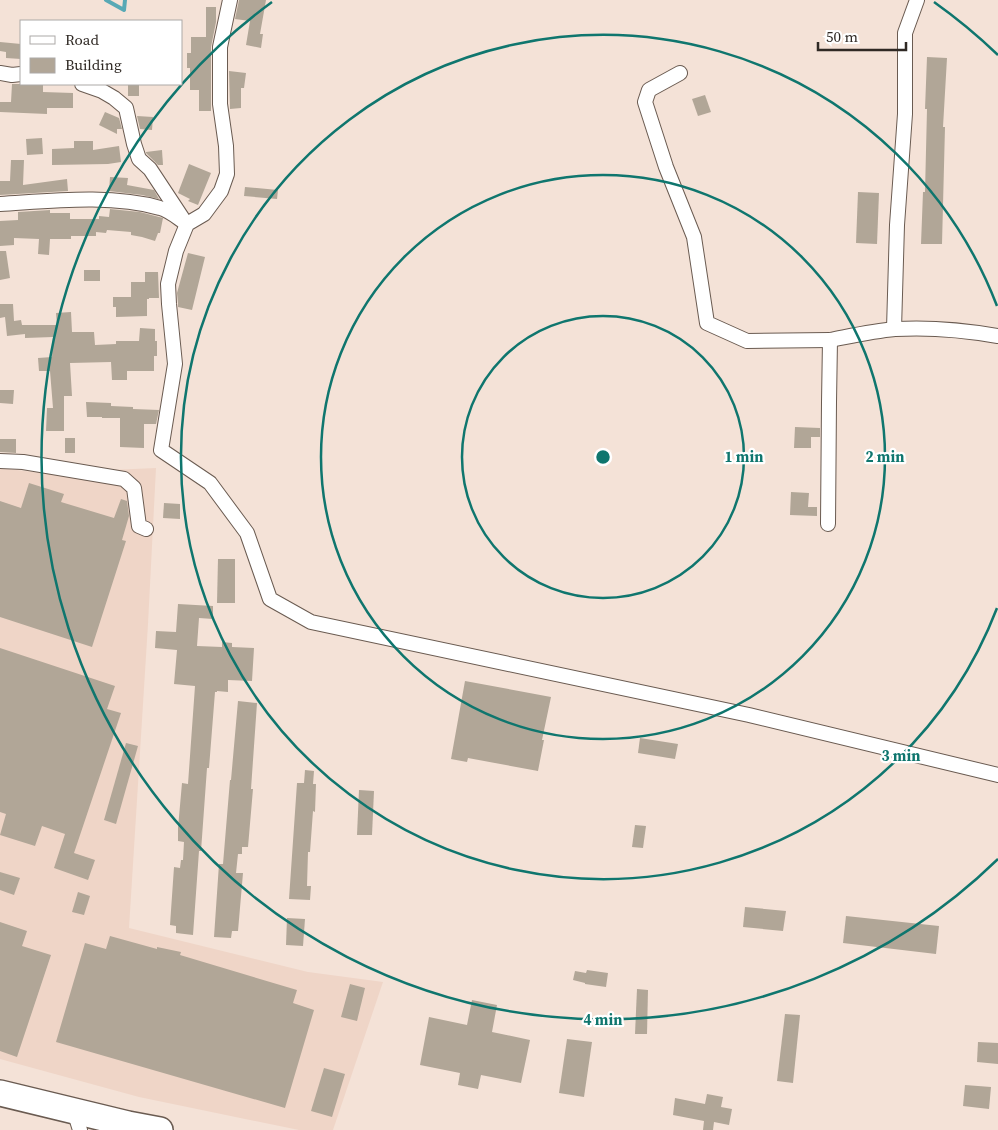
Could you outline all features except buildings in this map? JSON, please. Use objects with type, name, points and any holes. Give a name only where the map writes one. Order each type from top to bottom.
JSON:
[{"type":"highway","points":[[0,1094],[77,1121],[160,1130]]},
{"type":"street","points":[[230,0],[220,47],[220,104],[226,146],[227,174],[221,191],[204,214],[187,224],[176,251],[168,284],[175,364],[162,450],[210,483],[247,534],[270,599],[311,622],[749,715],[998,776]]},
{"type":"street","points":[[894,329],[897,225],[905,114],[905,33],[917,0]]},
{"type":"street","points":[[680,72],[649,90],[645,102],[666,167],[694,237],[707,323],[747,341],[830,340],[894,329],[925,328],[998,336]]},
{"type":"street","points":[[0,73],[20,74]]},
{"type":"street","points":[[85,85],[102,91],[126,108],[139,159],[150,169],[187,224]]},
{"type":"street","points":[[0,204],[60,200],[115,201],[162,208],[187,224]]},
{"type":"street","points":[[828,524],[830,340]]},
{"type":"street","points":[[0,461],[23,462],[124,479],[134,488],[139,526],[146,529]]},
{"type":"shaded area","points":[[0,468],[41,473],[156,468],[129,928],[308,972],[383,982],[333,1130],[299,1130],[139,1097],[0,1059]]},
{"type":"waterway","points":[[106,0],[124,10],[125,0]]}]
